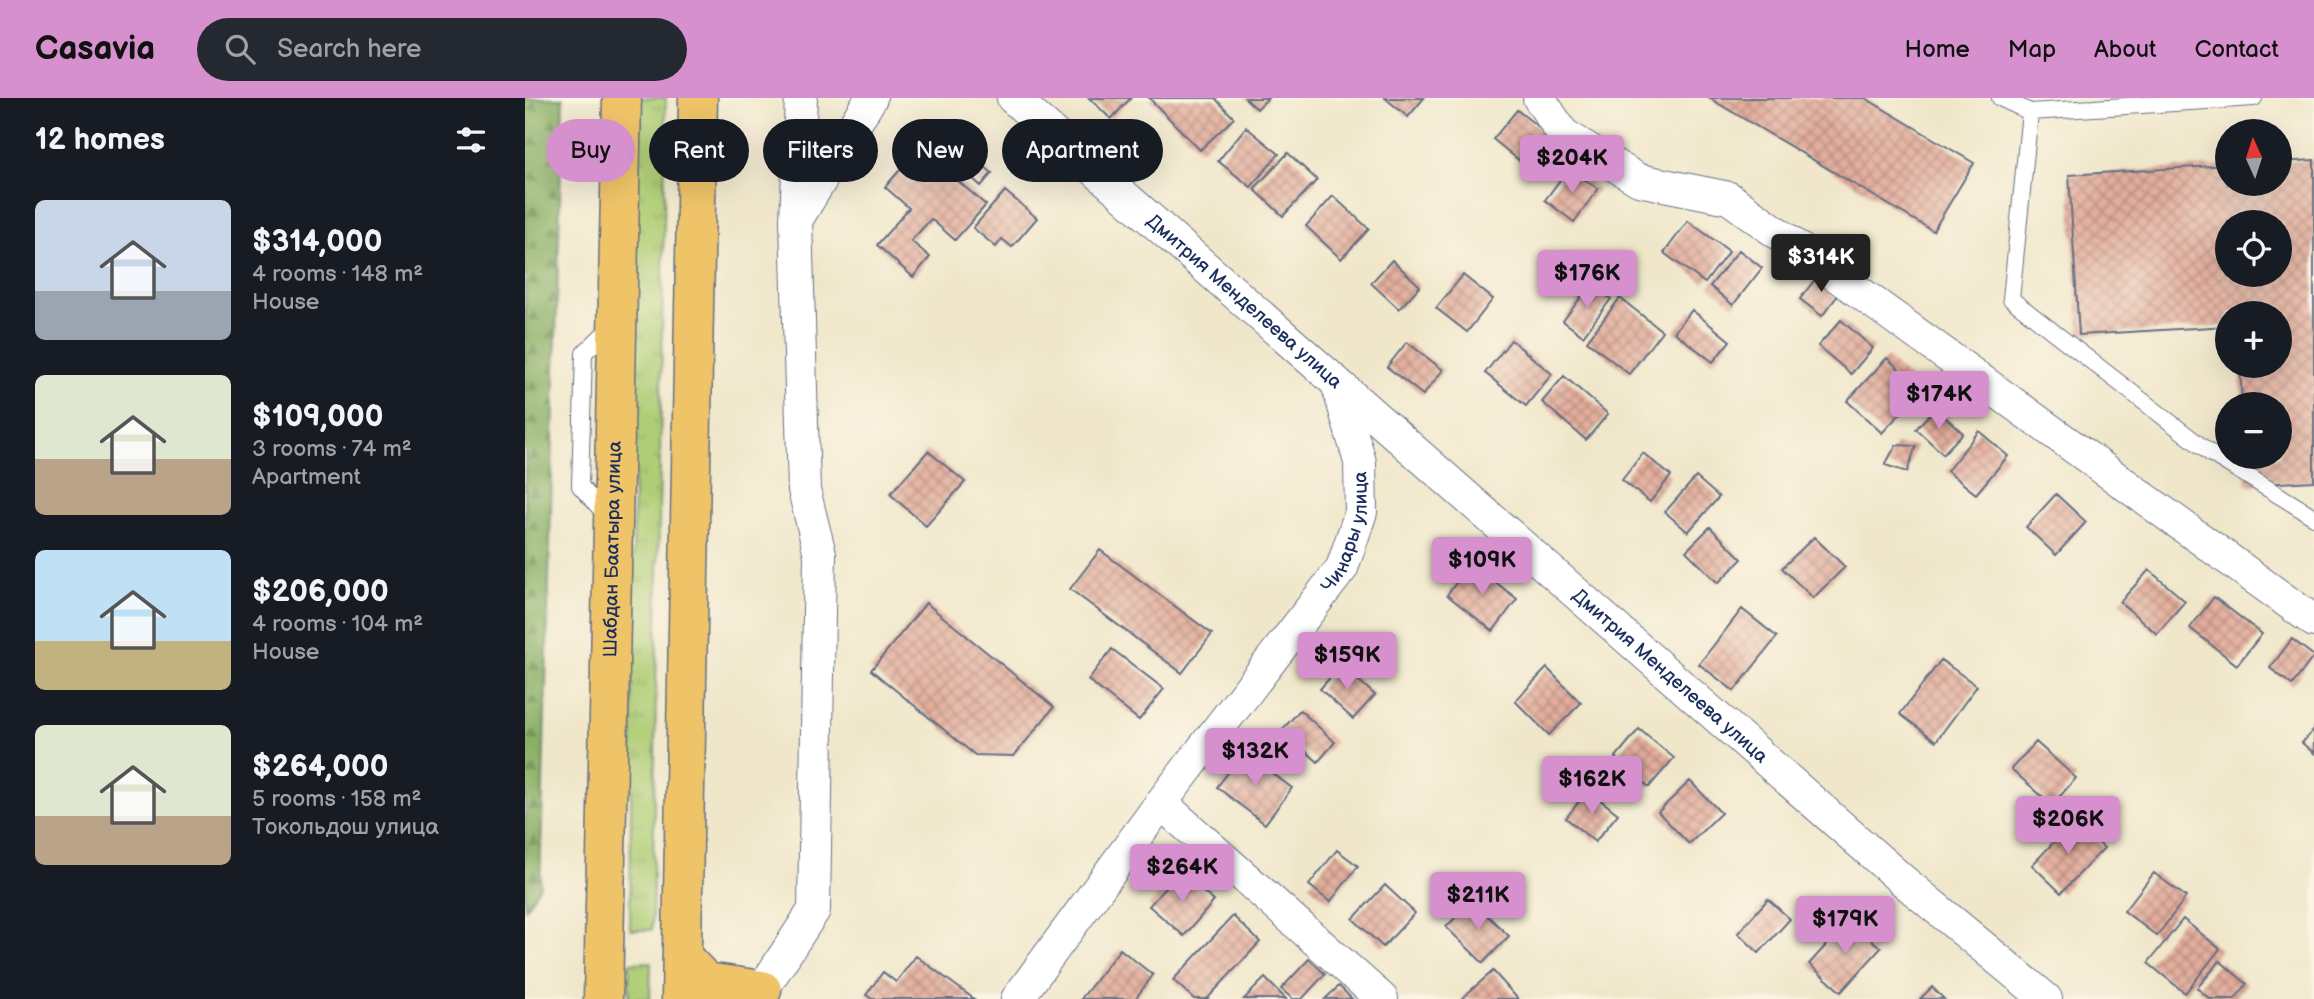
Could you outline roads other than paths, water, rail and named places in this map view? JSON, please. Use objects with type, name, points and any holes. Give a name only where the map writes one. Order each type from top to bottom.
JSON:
[{"type":"main road","name":"Шабдан Баатыра улица","points":[[603,999],[622,98]]},
{"type":"main road","points":[[681,999],[698,98]]},
{"type":"main road","points":[[683,958],[706,982],[770,996]]},
{"type":"street","points":[[770,996],[814,910],[820,554],[803,490],[796,220],[801,98]]},
{"type":"street","points":[[796,220],[870,98]]},
{"type":"street","name":"Дмитрия Менделеева улица","points":[[1013,98],[1901,879],[2046,999]]},
{"type":"street","points":[[1539,98],[1563,134],[1639,180],[1729,198],[2314,621]]},
{"type":"street","name":"Чинары улица","points":[[1017,999],[1161,803],[1342,568],[1361,512],[1360,462],[1337,383]]},
{"type":"street","points":[[1161,803],[1383,999]]},
{"type":"lane","points":[[2000,98],[2030,112],[2254,98]]},
{"type":"lane","points":[[2030,112],[2011,299],[2210,453],[2314,517]]}]
